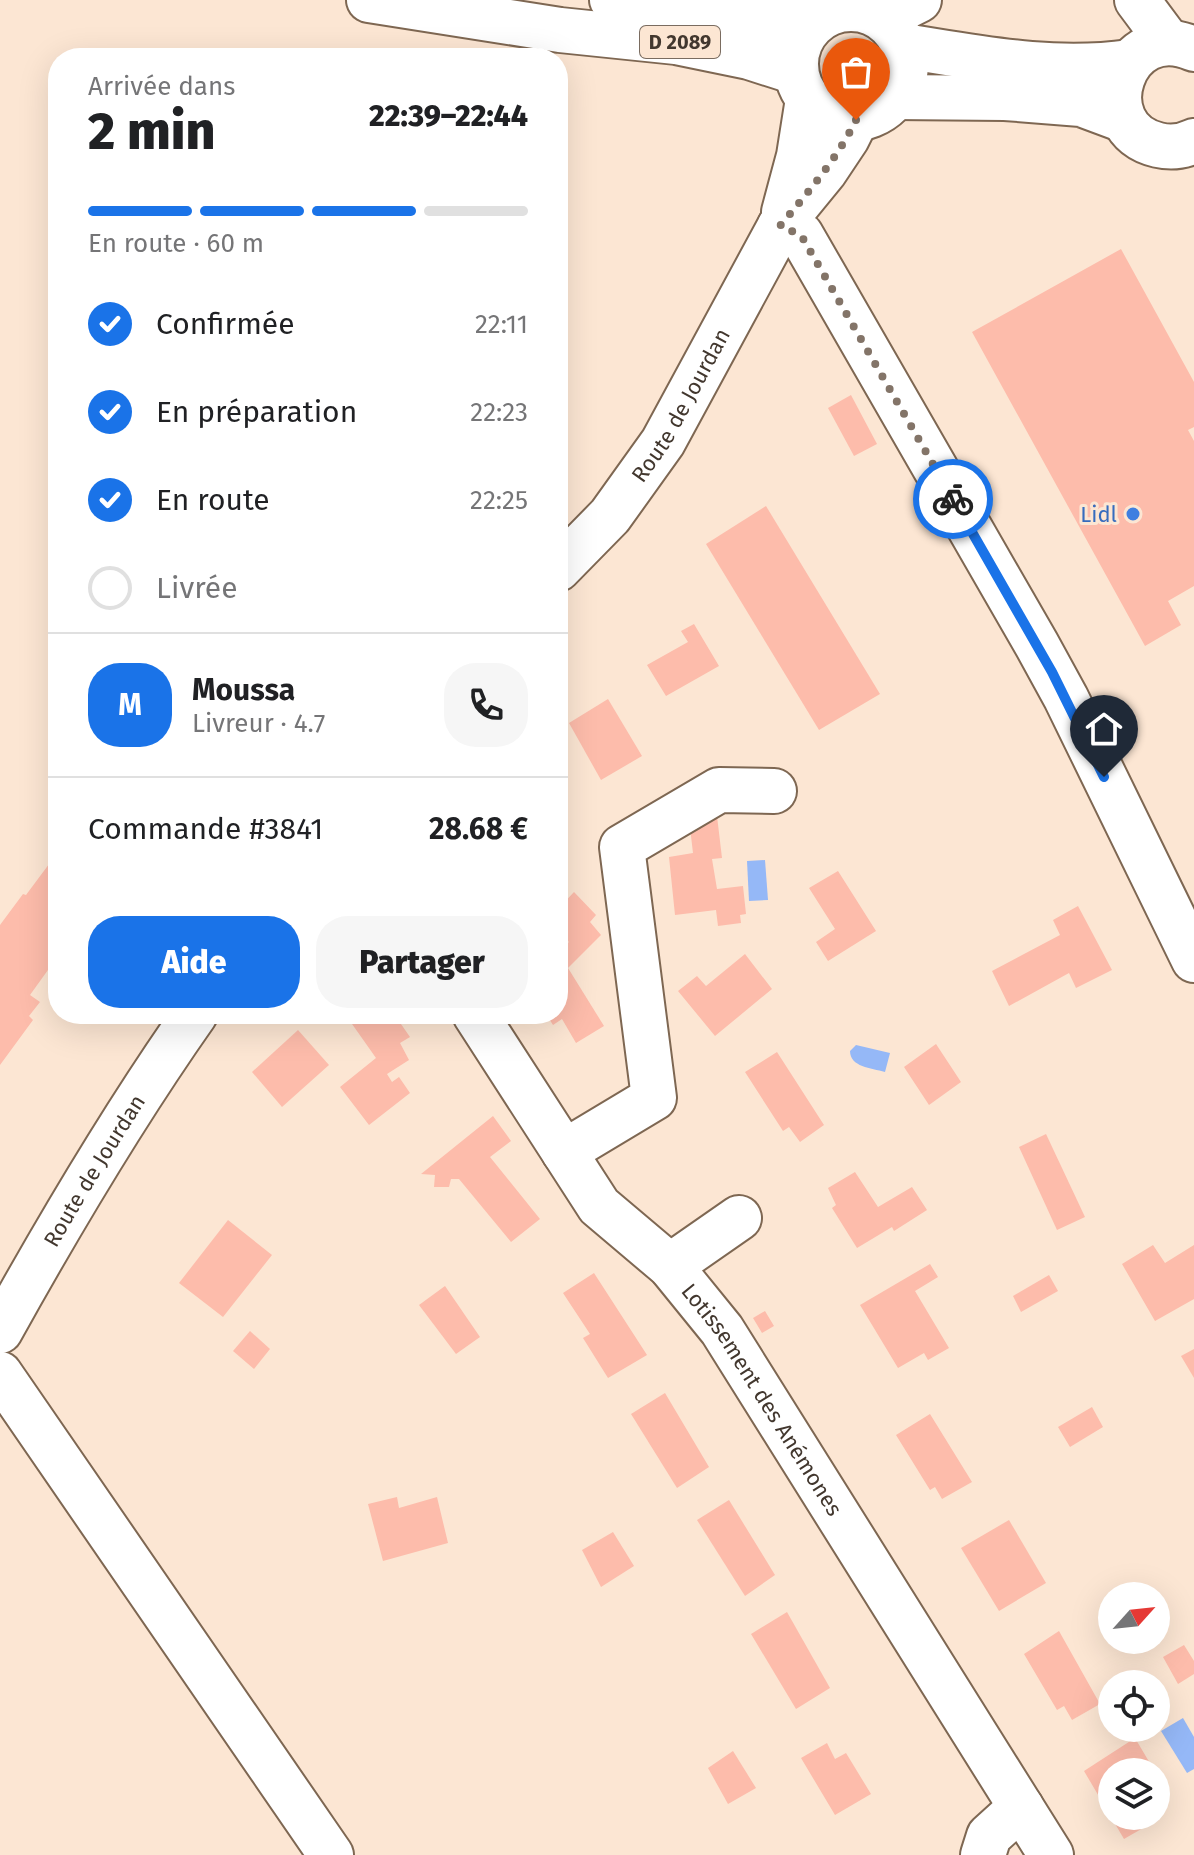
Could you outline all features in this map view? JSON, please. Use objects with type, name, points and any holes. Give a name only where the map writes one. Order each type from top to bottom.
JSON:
[{"type":"street","name":"D 2089","points":[[369,0],[560,30],[676,42],[749,57],[802,85]]},
{"type":"street","name":"D 2089","points":[[612,0],[757,22],[814,22]]},
{"type":"street","points":[[1137,0],[1182,46]]},
{"type":"street","points":[[902,22],[907,64],[904,82],[884,110],[856,120],[834,118],[802,85],[800,45],[814,22],[830,13],[848,9],[902,22],[1020,64],[1089,68],[1130,62]]},
{"type":"street","points":[[1182,46],[1155,45],[1130,62],[1122,75],[1119,105],[1124,120],[1135,134],[1151,143],[1168,148],[1194,141]]},
{"type":"street","name":"Route de Jourdan","points":[[780,226],[799,156],[802,85]]},
{"type":"street","points":[[894,97],[1005,98],[1081,104],[1124,120]]},
{"type":"street","name":"Route de Jourdan","points":[[568,559],[610,516],[663,442],[780,226],[825,171],[856,120]]},
{"type":"street","points":[[780,226],[801,235],[1037,645],[1194,960]]},
{"type":"street","points":[[564,1152],[654,1098],[622,847],[719,790],[774,791]]},
{"type":"street","name":"Route de Jourdan","points":[[0,1331],[44,1252],[188,1024]]},
{"type":"street","name":"Lotissement des Anémones","points":[[481,1024],[599,1206],[670,1266],[722,1330],[1051,1855]]},
{"type":"street","points":[[670,1266],[739,1218]]},
{"type":"street","points":[[0,1374],[331,1855]]},
{"type":"street","points":[[983,1855],[989,1836],[1021,1807]]},
{"type":"water","points":[[765,860],[768,900],[749,901],[747,861]]},
{"type":"water","points":[[856,1045],[890,1053],[885,1072],[862,1066],[854,1060],[850,1051]]},
{"type":"water","points":[[1183,1718],[1194,1737],[1194,1769],[1187,1773],[1168,1742],[1170,1726]]},
{"type":"building","name":"Lidl","points":[[1121,249],[1194,382],[1194,427],[1188,430],[1194,441],[1194,586],[1168,601],[1181,625],[1145,646],[972,332]]},
{"type":"building","points":[[851,395],[877,444],[854,456],[828,408]]},
{"type":"building","points":[[766,506],[880,694],[819,730],[706,544]]},
{"type":"building","points":[[694,624],[719,666],[666,696],[647,665],[688,642],[681,631]]},
{"type":"building","points":[[608,699],[642,756],[601,780],[569,723]]},
{"type":"building","points":[[717,816],[722,858],[712,859],[717,889],[743,886],[746,914],[740,915],[741,923],[718,926],[716,910],[675,915],[669,857],[693,853],[689,819]]},
{"type":"building","points":[[48,865],[48,970],[30,995],[40,1002],[29,1016],[33,1020],[0,1065],[0,925],[23,894],[26,895]]},
{"type":"building","points":[[838,871],[876,931],[828,961],[816,942],[835,929],[809,888]]},
{"type":"building","points":[[574,892],[596,915],[590,922],[601,935],[568,968],[569,942],[568,898]]},
{"type":"building","points":[[1078,906],[1112,970],[1076,988],[1069,973],[1009,1006],[992,971],[1060,935],[1053,920]]},
{"type":"building","points":[[745,954],[772,989],[715,1036],[678,991],[697,976],[706,986]]},
{"type":"building","points":[[568,968],[604,1026],[576,1043],[565,1024],[568,1024]]},
{"type":"building","points":[[352,1024],[401,1024],[410,1037],[400,1043],[409,1060],[387,1074],[392,1082],[399,1077],[410,1093],[369,1125],[340,1087],[376,1058]]},
{"type":"building","points":[[298,1030],[329,1065],[282,1107],[252,1072]]},
{"type":"building","points":[[936,1044],[961,1082],[929,1105],[904,1067]]},
{"type":"building","points":[[777,1052],[824,1125],[800,1142],[789,1127],[783,1131],[745,1072]]},
{"type":"building","points":[[493,1116],[511,1141],[490,1157],[540,1219],[511,1242],[459,1179],[451,1179],[449,1187],[434,1187],[435,1175],[421,1174]]},
{"type":"building","points":[[1046,1134],[1085,1217],[1057,1230],[1019,1147]]},
{"type":"building","points":[[855,1172],[878,1207],[912,1187],[927,1210],[894,1231],[892,1227],[857,1248],[832,1208],[836,1205],[828,1188]]},
{"type":"building","points":[[228,1220],[272,1255],[223,1317],[179,1283]]},
{"type":"building","points":[[1153,1245],[1165,1263],[1194,1245],[1194,1299],[1155,1321],[1122,1264]]},
{"type":"building","points":[[930,1264],[938,1277],[915,1291],[949,1348],[928,1360],[924,1353],[898,1368],[860,1305]]},
{"type":"building","points":[[594,1273],[647,1355],[608,1378],[583,1338],[590,1334],[563,1293]]},
{"type":"building","points":[[1049,1275],[1058,1291],[1021,1312],[1013,1296]]},
{"type":"building","points":[[445,1286],[480,1337],[456,1354],[419,1305]]},
{"type":"building","points":[[765,1311],[774,1326],[762,1333],[753,1318]]},
{"type":"building","points":[[250,1331],[270,1349],[254,1369],[233,1351]]},
{"type":"building","points":[[1194,1349],[1194,1378],[1181,1356]]},
{"type":"building","points":[[665,1393],[709,1467],[677,1488],[631,1414]]},
{"type":"building","points":[[1092,1407],[1103,1427],[1070,1447],[1058,1427]]},
{"type":"building","points":[[930,1414],[972,1482],[942,1499],[935,1487],[930,1490],[896,1435]]},
{"type":"building","points":[[397,1497],[399,1508],[437,1497],[448,1543],[383,1561],[368,1504]]},
{"type":"building","points":[[729,1500],[775,1575],[745,1596],[697,1520]]},
{"type":"building","points":[[1009,1520],[1046,1583],[999,1611],[961,1548]]},
{"type":"building","points":[[613,1532],[634,1566],[601,1587],[582,1550]]},
{"type":"building","points":[[787,1612],[830,1688],[796,1709],[751,1634]]},
{"type":"building","points":[[1059,1631],[1098,1705],[1072,1720],[1064,1706],[1057,1710],[1024,1654]]},
{"type":"building","points":[[1184,1645],[1194,1661],[1194,1674],[1178,1684],[1163,1657]]},
{"type":"building","points":[[1129,1742],[1137,1742],[1147,1758],[1104,1758]]},
{"type":"building","points":[[827,1743],[835,1759],[846,1753],[871,1794],[835,1815],[801,1758]]},
{"type":"building","points":[[733,1751],[756,1788],[728,1804],[708,1768]]},
{"type":"building","points":[[1098,1762],[1098,1795],[1084,1771]]},
{"type":"building","points":[[1119,1830],[1140,1830],[1124,1839]]},
{"type":"way so far","points":[[856,120],[825,171],[780,226],[801,235],[953,499]]},
{"type":"place","name":"Lidl","points":[[1133,514]]},
{"type":"route","points":[[953,499],[1052,672],[1104,777]]}]
